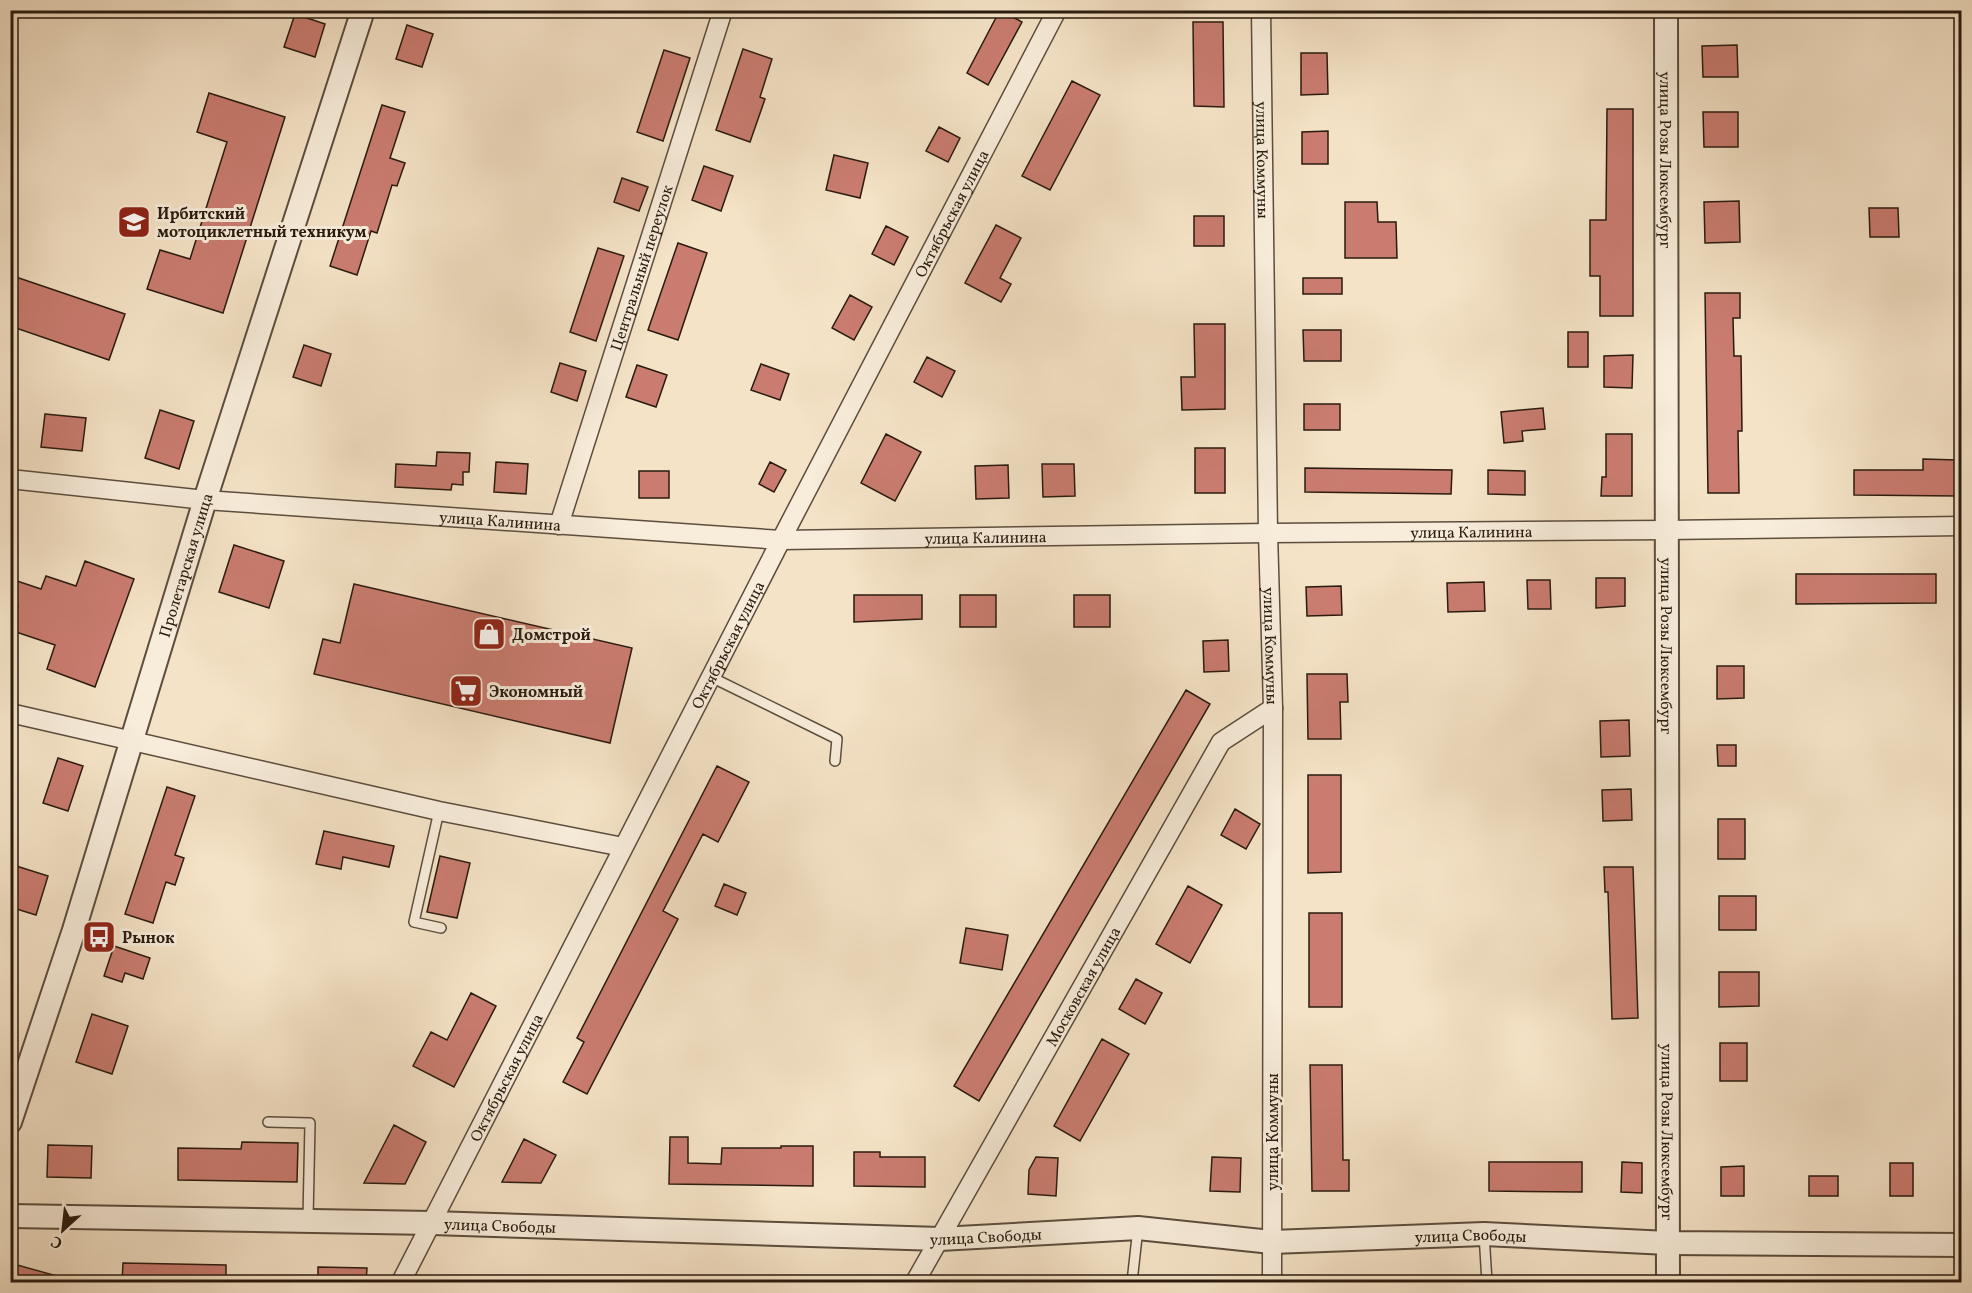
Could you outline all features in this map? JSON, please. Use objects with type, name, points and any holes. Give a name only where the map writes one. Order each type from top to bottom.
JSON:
[{"type":"street","name":"Пролетарская улица","points":[[10,1122],[74,930],[205,500],[363,10]]},
{"type":"street","name":"Центральный переулок","points":[[558,525],[723,10]]},
{"type":"street","name":"Октябрьская улица","points":[[401,1282],[781,540],[1058,10]]},
{"type":"street","name":"улица Коммуны","points":[[1261,10],[1268,532],[1273,708],[1272,1282]]},
{"type":"street","name":"улица Розы Люксембург","points":[[1666,10],[1668,1282]]},
{"type":"street","name":"улица Калинина","points":[[10,479],[205,500],[781,540],[1268,532],[1962,526]]},
{"type":"street","name":"Московская улица","points":[[915,1282],[1221,742],[1273,708]]},
{"type":"street","points":[[10,713],[439,811],[623,847]]},
{"type":"street","name":"улица Свободы","points":[[10,1216],[432,1223],[940,1239],[1138,1228],[1272,1242],[1484,1234],[1668,1243],[1962,1245]]},
{"type":"lane","points":[[711,677],[837,739],[835,761]]},
{"type":"lane","points":[[439,811],[414,922],[441,928]]},
{"type":"lane","points":[[268,1122],[310,1123],[308,1222]]},
{"type":"lane","points":[[1132,1282],[1138,1228]]},
{"type":"lane","points":[[1484,1234],[1486,1282]]},
{"type":"building","points":[[1000,10],[1022,22],[988,85],[967,73]]},
{"type":"building","points":[[295,14],[325,24],[315,57],[284,47]]},
{"type":"building","points":[[1193,22],[1223,22],[1224,107],[1194,106]]},
{"type":"building","points":[[407,25],[433,34],[422,67],[396,59]]},
{"type":"building","points":[[1737,45],[1738,77],[1703,77],[1702,46]]},
{"type":"building","points":[[743,49],[772,59],[760,97],[765,99],[750,142],[716,130]]},
{"type":"building","points":[[664,50],[690,58],[663,141],[637,132]]},
{"type":"building","points":[[1301,53],[1327,53],[1328,94],[1301,95]]},
{"type":"building","points":[[1072,81],[1100,95],[1050,190],[1022,176]]},
{"type":"building","points":[[209,93],[285,117],[223,313],[147,289],[160,250],[190,259],[227,142],[197,132]]},
{"type":"building","points":[[382,105],[405,112],[390,158],[405,163],[397,186],[392,185],[377,233],[371,231],[357,275],[330,266]]},
{"type":"building","points":[[1607,109],[1633,109],[1633,316],[1600,316],[1600,276],[1590,276],[1590,220],[1606,220]]},
{"type":"building","points":[[1703,112],[1738,112],[1738,147],[1704,147]]},
{"type":"building","points":[[939,127],[960,138],[948,162],[926,151]]},
{"type":"building","points":[[1328,131],[1328,164],[1302,164],[1302,132]]},
{"type":"building","points":[[834,155],[868,163],[860,198],[826,190]]},
{"type":"building","points":[[704,166],[733,176],[721,211],[692,200]]},
{"type":"building","points":[[622,178],[648,187],[639,211],[614,202]]},
{"type":"building","points":[[1739,201],[1740,242],[1705,243],[1704,202]]},
{"type":"building","points":[[1345,202],[1377,202],[1378,222],[1396,222],[1397,258],[1345,258]]},
{"type":"building","points":[[1869,208],[1898,208],[1899,237],[1870,237]]},
{"type":"building","points":[[1194,216],[1224,216],[1224,246],[1194,246]]},
{"type":"building","points":[[996,225],[1021,238],[1000,278],[1011,284],[1001,302],[965,283]]},
{"type":"building","points":[[886,226],[908,237],[894,265],[872,254]]},
{"type":"building","points":[[678,243],[707,253],[678,340],[648,330]]},
{"type":"building","points":[[598,248],[624,256],[596,341],[570,332]]},
{"type":"building","points":[[10,275],[125,314],[109,360],[10,326]]},
{"type":"building","points":[[1303,278],[1342,278],[1342,294],[1303,294]]},
{"type":"building","points":[[1705,293],[1740,293],[1740,318],[1733,318],[1734,356],[1741,356],[1742,431],[1738,431],[1739,493],[1708,493]]},
{"type":"building","points":[[850,295],[872,307],[854,340],[832,328]]},
{"type":"building","points":[[1194,324],[1225,324],[1225,409],[1182,410],[1181,377],[1195,377]]},
{"type":"building","points":[[1303,330],[1341,330],[1341,361],[1304,361]]},
{"type":"building","points":[[1568,332],[1588,332],[1588,367],[1568,367]]},
{"type":"building","points":[[304,345],[331,354],[321,386],[293,377]]},
{"type":"building","points":[[1633,355],[1632,388],[1604,387],[1604,356]]},
{"type":"building","points":[[927,357],[955,371],[942,397],[914,382]]},
{"type":"building","points":[[560,363],[586,371],[577,401],[551,392]]},
{"type":"building","points":[[761,364],[789,374],[780,400],[751,390]]},
{"type":"building","points":[[637,365],[667,375],[656,407],[626,397]]},
{"type":"building","points":[[1304,404],[1340,404],[1340,430],[1304,430]]},
{"type":"building","points":[[1543,408],[1545,429],[1522,431],[1523,441],[1504,443],[1501,412]]},
{"type":"building","points":[[160,410],[194,421],[179,469],[145,458]]},
{"type":"building","points":[[45,414],[86,418],[82,451],[41,447]]},
{"type":"building","points":[[886,434],[921,452],[895,501],[861,483]]},
{"type":"building","points":[[1606,434],[1632,434],[1632,496],[1601,496],[1602,477],[1606,477]]},
{"type":"building","points":[[1195,448],[1225,448],[1225,493],[1195,493]]},
{"type":"building","points":[[437,452],[470,453],[469,472],[463,472],[463,485],[452,484],[451,490],[395,487],[396,464],[436,466]]},
{"type":"building","points":[[1923,459],[1957,460],[1957,496],[1854,495],[1854,470],[1923,470]]},
{"type":"building","points":[[496,462],[528,464],[526,494],[494,492]]},
{"type":"building","points":[[770,462],[786,470],[774,492],[759,484]]},
{"type":"building","points":[[1042,464],[1074,464],[1075,496],[1043,497]]},
{"type":"building","points":[[1008,465],[1009,498],[976,499],[975,466]]},
{"type":"building","points":[[1305,468],[1452,470],[1451,494],[1305,492]]},
{"type":"building","points":[[1488,470],[1525,471],[1525,495],[1488,494]]},
{"type":"building","points":[[639,471],[669,471],[669,498],[639,498]]},
{"type":"building","points":[[234,545],[284,561],[269,608],[219,592]]},
{"type":"building","points":[[85,561],[134,579],[95,687],[47,669],[55,645],[10,630],[18,606],[10,603],[17,581],[41,589],[46,576],[76,586]]},
{"type":"building","points":[[1796,574],[1936,574],[1936,603],[1796,604]]},
{"type":"building","points":[[1596,578],[1625,578],[1625,606],[1596,608]]},
{"type":"building","points":[[1527,580],[1550,580],[1551,609],[1528,609]]},
{"type":"building","points":[[1484,582],[1485,611],[1448,612],[1447,583]]},
{"type":"building","points":[[354,584],[632,648],[610,743],[314,674],[323,639],[340,643]]},
{"type":"building","points":[[1341,586],[1342,615],[1307,616],[1306,587]]},
{"type":"building","points":[[854,595],[922,595],[922,619],[854,622]]},
{"type":"building","points":[[960,595],[996,595],[996,627],[960,627]]},
{"type":"building","points":[[1074,595],[1110,595],[1110,627],[1074,627]]},
{"type":"building","points":[[1228,640],[1229,671],[1204,672],[1203,641]]},
{"type":"building","points":[[1717,666],[1744,666],[1744,698],[1717,699]]},
{"type":"building","points":[[1307,674],[1347,674],[1348,702],[1340,702],[1341,739],[1308,739]]},
{"type":"building","points":[[1186,690],[1210,704],[979,1101],[954,1086]]},
{"type":"building","points":[[1629,720],[1630,756],[1601,757],[1600,721]]},
{"type":"building","points":[[1717,745],[1736,745],[1736,766],[1718,766]]},
{"type":"building","points":[[58,758],[83,766],[68,811],[43,803]]},
{"type":"building","points":[[717,766],[749,782],[718,842],[703,834],[663,911],[678,919],[587,1094],[563,1082],[584,1042],[577,1038]]},
{"type":"building","points":[[1308,775],[1341,775],[1341,872],[1308,873]]},
{"type":"building","points":[[167,787],[195,796],[175,855],[184,858],[175,885],[166,882],[153,923],[125,914]]},
{"type":"building","points":[[1631,789],[1632,820],[1603,821],[1602,790]]},
{"type":"building","points":[[1235,809],[1260,824],[1246,849],[1221,835]]},
{"type":"building","points":[[1718,819],[1745,819],[1745,859],[1718,859]]},
{"type":"building","points":[[324,831],[394,846],[389,867],[343,857],[341,869],[316,864]]},
{"type":"building","points":[[440,856],[470,863],[457,918],[427,912]]},
{"type":"building","points":[[10,864],[48,876],[36,915],[10,907]]},
{"type":"building","points":[[1604,867],[1633,867],[1638,1018],[1612,1019],[1608,892],[1605,892]]},
{"type":"building","points":[[724,884],[746,893],[737,915],[715,906]]},
{"type":"building","points":[[1188,886],[1222,905],[1190,963],[1156,944]]},
{"type":"building","points":[[1719,896],[1756,896],[1756,930],[1719,930]]},
{"type":"building","points":[[1309,913],[1342,913],[1342,1007],[1309,1007]]},
{"type":"building","points":[[966,928],[1008,935],[1002,970],[960,963]]},
{"type":"building","points":[[114,946],[150,958],[143,979],[125,973],[122,982],[104,976]]},
{"type":"building","points":[[1719,972],[1759,972],[1759,1006],[1719,1007]]},
{"type":"building","points":[[1136,979],[1162,993],[1145,1024],[1119,1009]]},
{"type":"building","points":[[471,993],[496,1006],[454,1087],[413,1066],[431,1032],[447,1040]]},
{"type":"building","points":[[92,1014],[128,1026],[112,1074],[76,1062]]},
{"type":"building","points":[[1102,1039],[1129,1054],[1080,1141],[1054,1126]]},
{"type":"building","points":[[1720,1043],[1747,1043],[1747,1081],[1720,1081]]},
{"type":"building","points":[[1310,1065],[1342,1065],[1343,1160],[1349,1160],[1349,1191],[1312,1191]]},
{"type":"building","points":[[394,1125],[426,1142],[405,1184],[364,1183]]},
{"type":"building","points":[[670,1137],[688,1137],[688,1163],[721,1164],[722,1148],[813,1146],[813,1186],[669,1184]]},
{"type":"building","points":[[524,1139],[556,1155],[541,1183],[502,1182]]},
{"type":"building","points":[[242,1142],[298,1143],[297,1182],[178,1180],[178,1148],[241,1149]]},
{"type":"building","points":[[48,1145],[92,1146],[91,1178],[47,1177]]},
{"type":"building","points":[[854,1152],[880,1152],[880,1157],[925,1157],[925,1187],[854,1186]]},
{"type":"building","points":[[1036,1157],[1058,1158],[1056,1196],[1028,1194],[1029,1170]]},
{"type":"building","points":[[1212,1157],[1241,1158],[1240,1192],[1210,1191]]},
{"type":"building","points":[[1489,1162],[1582,1162],[1582,1192],[1489,1191]]},
{"type":"building","points":[[1622,1162],[1642,1163],[1642,1193],[1621,1192]]},
{"type":"building","points":[[1890,1163],[1913,1163],[1913,1196],[1890,1196]]},
{"type":"building","points":[[1744,1166],[1744,1196],[1721,1196],[1721,1167]]},
{"type":"building","points":[[1809,1176],[1838,1176],[1838,1196],[1809,1196]]},
{"type":"building","points":[[10,1263],[64,1278],[64,1282],[10,1282]]},
{"type":"building","points":[[123,1263],[226,1265],[226,1282],[122,1282]]},
{"type":"building","points":[[318,1267],[367,1268],[366,1282],[318,1282]]},
{"type":"place","name":"Ирбитский мотоциклетный техникум","points":[[134,222]]},
{"type":"place","name":"Домстрой","points":[[489,634]]},
{"type":"place","name":"Экономный","points":[[466,691]]},
{"type":"place","name":"Рынок","points":[[99,937]]}]
